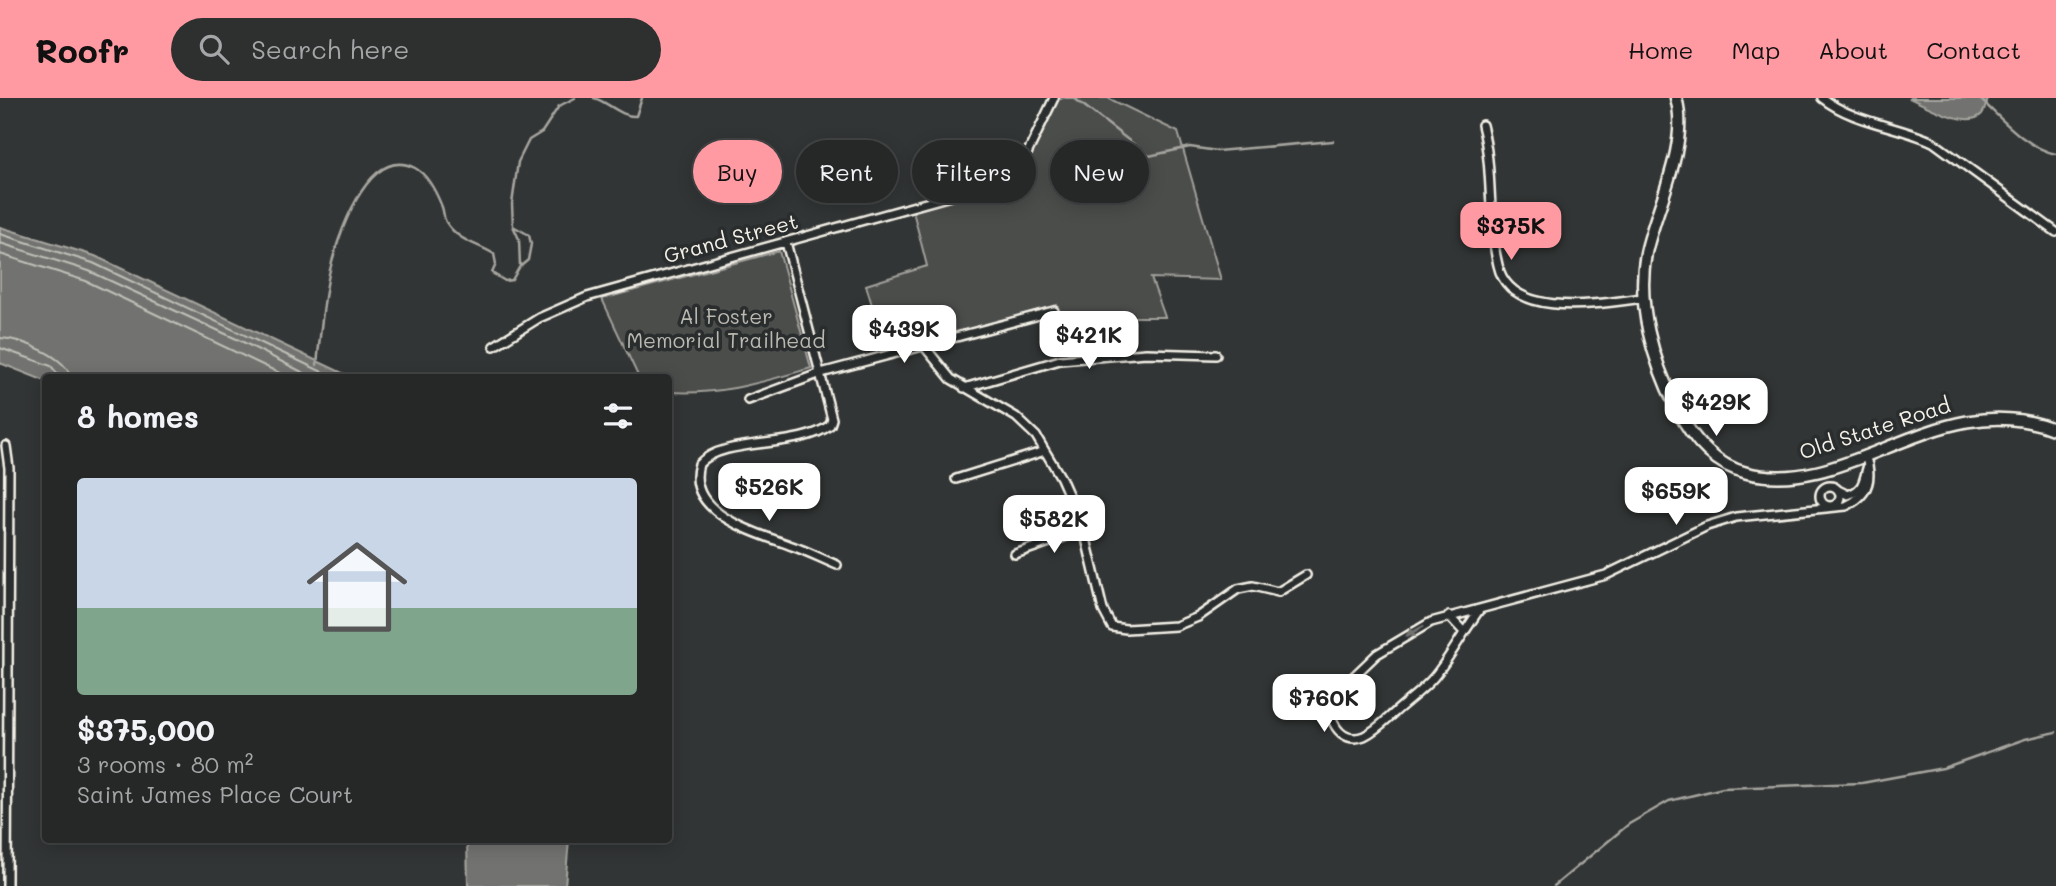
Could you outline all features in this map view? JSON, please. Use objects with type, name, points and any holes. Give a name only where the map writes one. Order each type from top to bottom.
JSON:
[{"type":"street","name":"Grand Street","points":[[494,346],[564,305],[976,188],[1020,162],[1029,152],[1054,98]]},
{"type":"street","name":"Old State Road","points":[[1676,98],[1679,115],[1678,138],[1647,250],[1643,298],[1651,341],[1674,403],[1696,440],[1724,464],[1751,474],[1787,476],[1866,459],[1922,432],[1966,421],[2022,420],[2056,430]]},
{"type":"street","points":[[1822,98],[1850,115],[1916,134],[1933,142],[2056,232]]},
{"type":"street","points":[[1482,125],[1489,152],[1498,265],[1509,285],[1527,298],[1551,304],[1604,303],[1643,298]]},
{"type":"street","points":[[786,242],[821,373],[832,419],[830,425],[800,436],[714,452],[699,464],[696,482],[707,501],[735,525],[837,565]]},
{"type":"street","points":[[748,400],[821,373],[1054,311]]},
{"type":"street","points":[[924,346],[951,379],[1016,417],[1036,436],[1084,530],[1106,621],[1116,629],[1183,625],[1238,589],[1253,586],[1278,592],[1306,575]]},
{"type":"street","points":[[964,388],[1059,360],[1146,353],[1216,355]]},
{"type":"street","points":[[6,446],[9,468],[6,886]]},
{"type":"street","points":[[956,479],[1045,451]]},
{"type":"street","points":[[1805,510],[1815,503],[1829,486],[1848,495],[1860,489],[1864,483],[1866,459]]},
{"type":"street","points":[[1480,609],[1434,677],[1362,737],[1352,737],[1340,732],[1330,718],[1333,696],[1377,654],[1412,632],[1449,616],[1606,575],[1707,526],[1736,516],[1828,509],[1852,503],[1868,488],[1870,481],[1866,459]]},
{"type":"street","points":[[1821,494],[1822,502],[1831,506],[1840,499],[1838,490]]},
{"type":"street","points":[[1016,554],[1084,530]]},
{"type":"street","points":[[1449,616],[1464,632]]},
{"type":"green space","points":[[1059,98],[1108,98],[1178,132],[1221,280],[1151,278],[1165,317],[1134,317],[1133,351],[1069,355],[1057,305],[886,352],[866,285],[927,266],[913,211],[940,203],[1036,203],[1036,143]]},
{"type":"green space","name":"Al Foster Memorial Trailhead","points":[[779,251],[811,368],[724,390],[672,392],[672,374],[637,374],[602,299]]},
{"type":"water","points":[[1909,98],[1988,98],[1982,114],[1967,119],[1946,115]]},
{"type":"water","points":[[0,227],[95,256],[345,374],[42,374],[42,380],[0,363]]},
{"type":"water","points":[[467,843],[569,843],[565,886],[468,886]]},
{"type":"waterway","points":[[317,365],[325,297],[333,259],[347,219],[369,182],[382,169],[398,164],[420,171],[435,191],[451,229],[462,238],[494,254],[496,264],[492,273],[505,281],[512,280],[520,266],[519,239],[513,226],[512,204],[518,162],[529,140],[542,132],[559,106],[575,98]]},
{"type":"waterway","points":[[594,98],[630,116],[636,116],[642,98]]},
{"type":"waterway","points":[[1074,98],[1149,156],[1190,147],[1217,151],[1333,141]]},
{"type":"waterway","points":[[1979,98],[2024,139],[2056,154]]},
{"type":"waterway","points":[[513,226],[529,235],[531,244],[528,260],[521,266]]},
{"type":"waterway","points":[[1554,886],[1629,824],[1669,801],[1723,788],[1862,783],[1943,768],[2025,739],[2056,732]]}]
